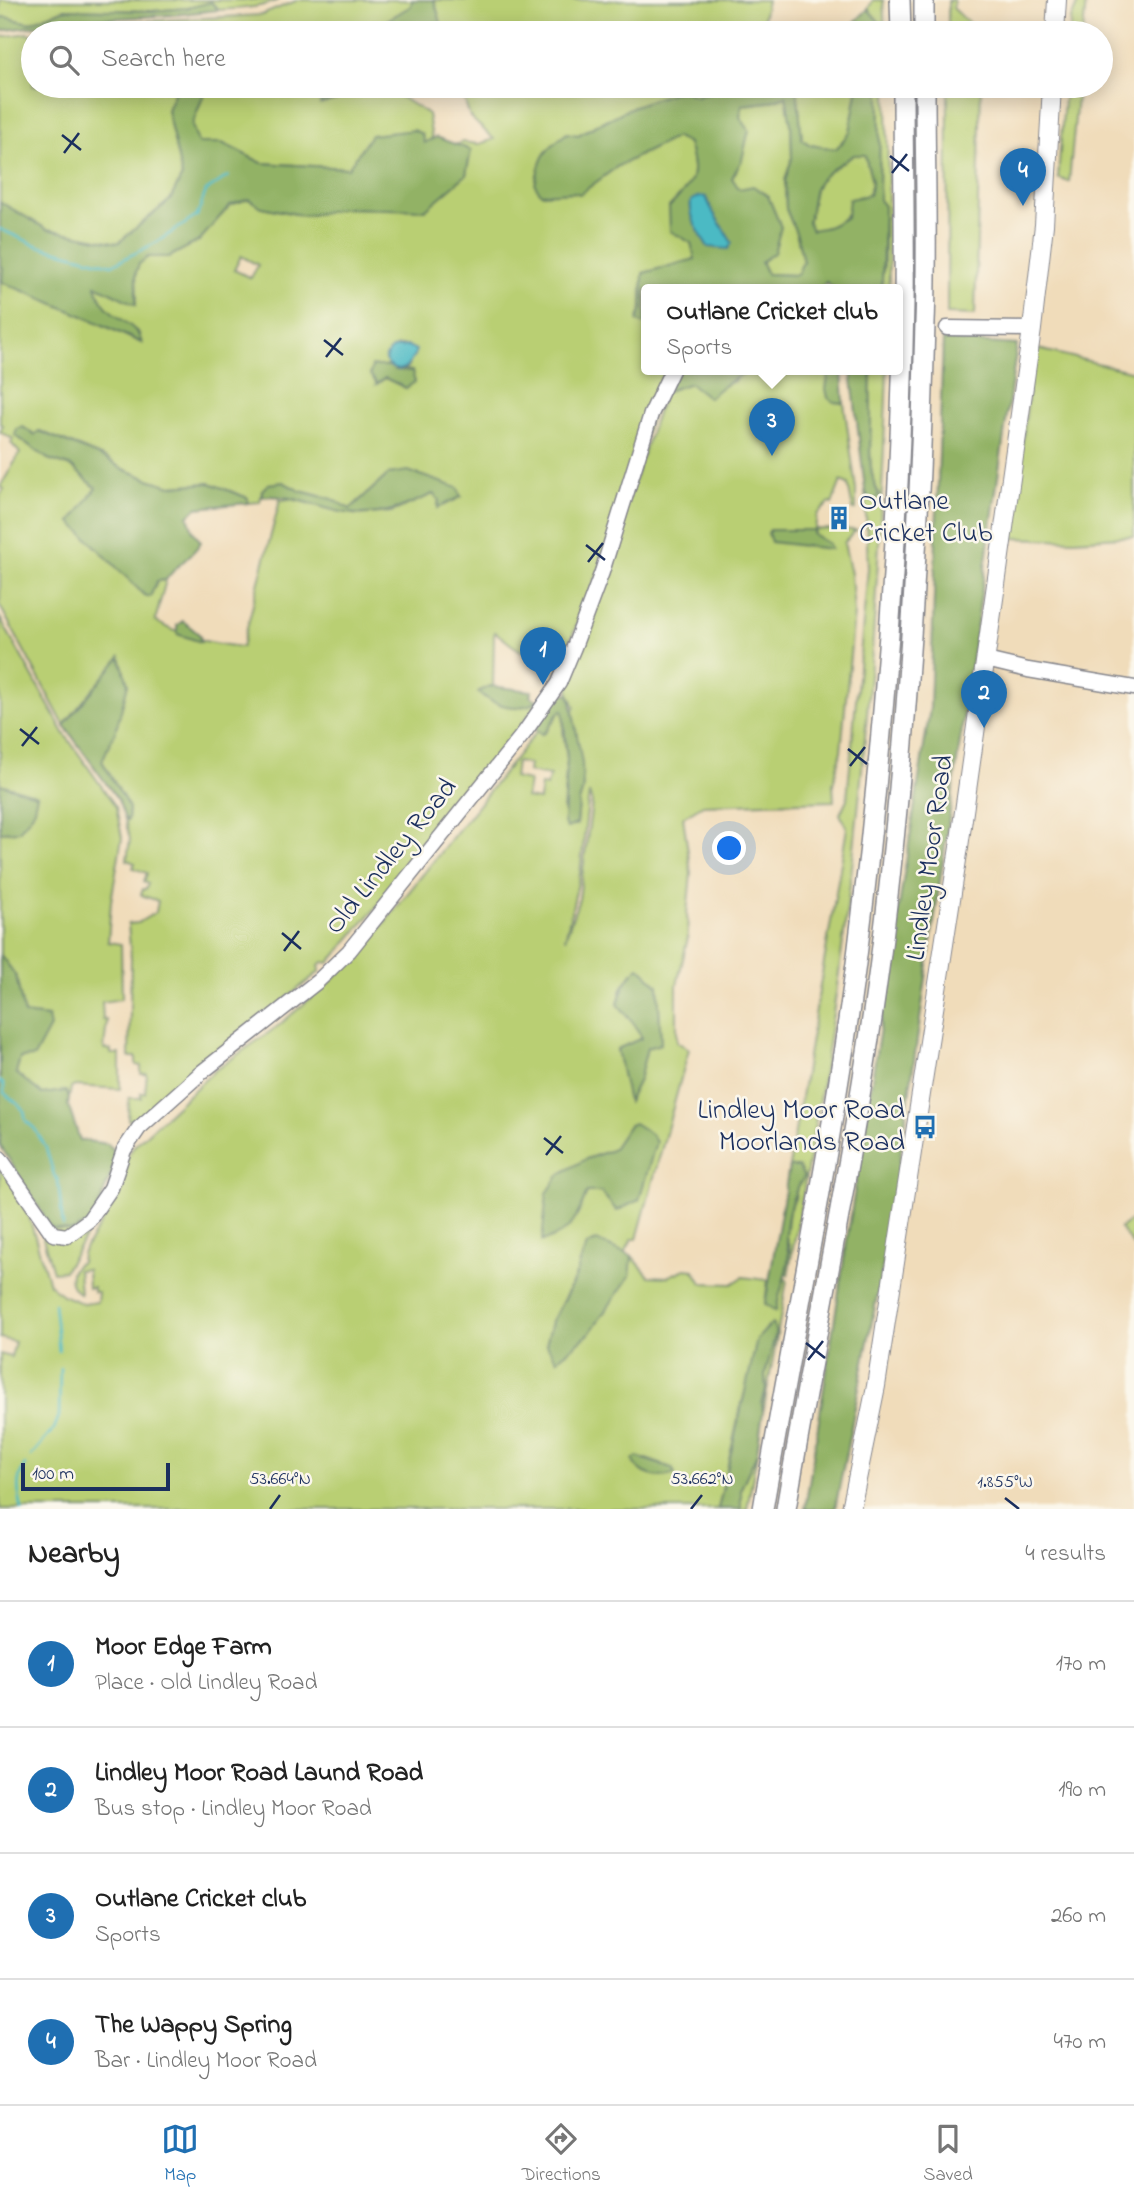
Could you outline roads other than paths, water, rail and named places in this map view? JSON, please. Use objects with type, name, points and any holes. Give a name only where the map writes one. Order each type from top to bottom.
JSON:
[{"type":"highway","points":[[900,0],[901,21]]},
{"type":"highway","points":[[924,0],[924,21]]},
{"type":"highway","points":[[903,98],[903,334]]},
{"type":"highway","points":[[786,1509],[846,1178],[886,913],[912,640],[926,321],[925,98]]},
{"type":"highway","points":[[763,1509],[847,1030],[859,943],[885,683],[899,470],[902,375]]},
{"type":"main road","points":[[1056,21],[1057,0]]},
{"type":"main road","name":"Lindley Moor Road","points":[[851,1509],[876,1386],[986,660],[1032,330],[1044,225],[1051,98]]},
{"type":"street","points":[[947,328],[1032,330]]},
{"type":"street","name":"Old Lindley Road","points":[[0,1158],[53,1234],[63,1237],[72,1234],[89,1220],[111,1188],[124,1150],[134,1134],[209,1066],[318,981],[367,931],[507,755],[559,683],[602,572],[656,400],[669,375]]},
{"type":"street","points":[[986,660],[1134,688]]},
{"type":"water","points":[[700,196],[706,197],[732,243],[728,249],[708,247],[698,230],[693,219],[691,201]]},
{"type":"water","points":[[408,346],[416,350],[407,366],[394,369],[385,360],[388,352]]},
{"type":"waterway","points":[[0,229],[38,246],[112,265],[157,242],[197,216],[206,191],[228,176]]},
{"type":"waterway","points":[[0,1081],[4,1085],[4,1093],[24,1111],[26,1121],[35,1129],[46,1148],[58,1180],[63,1226]]},
{"type":"waterway","points":[[54,1304],[59,1351]]},
{"type":"waterway","points":[[31,1456],[54,1429],[59,1416],[60,1368]]},
{"type":"waterway","points":[[22,1509],[19,1481],[25,1465]]},
{"type":"place","name":"The Wappy Spring","points":[[1023,206]]},
{"type":"place","name":"Outlane Cricket club","points":[[772,456]]},
{"type":"place","name":"Outlane Cricket Club","points":[[839,518]]},
{"type":"place","name":"Moor Edge Farm","points":[[543,685]]},
{"type":"place","name":"Lindley Moor Road Laund Road","points":[[984,728]]},
{"type":"place","name":"Lindley Moor Road Moorlands Road","points":[[925,1127]]}]
